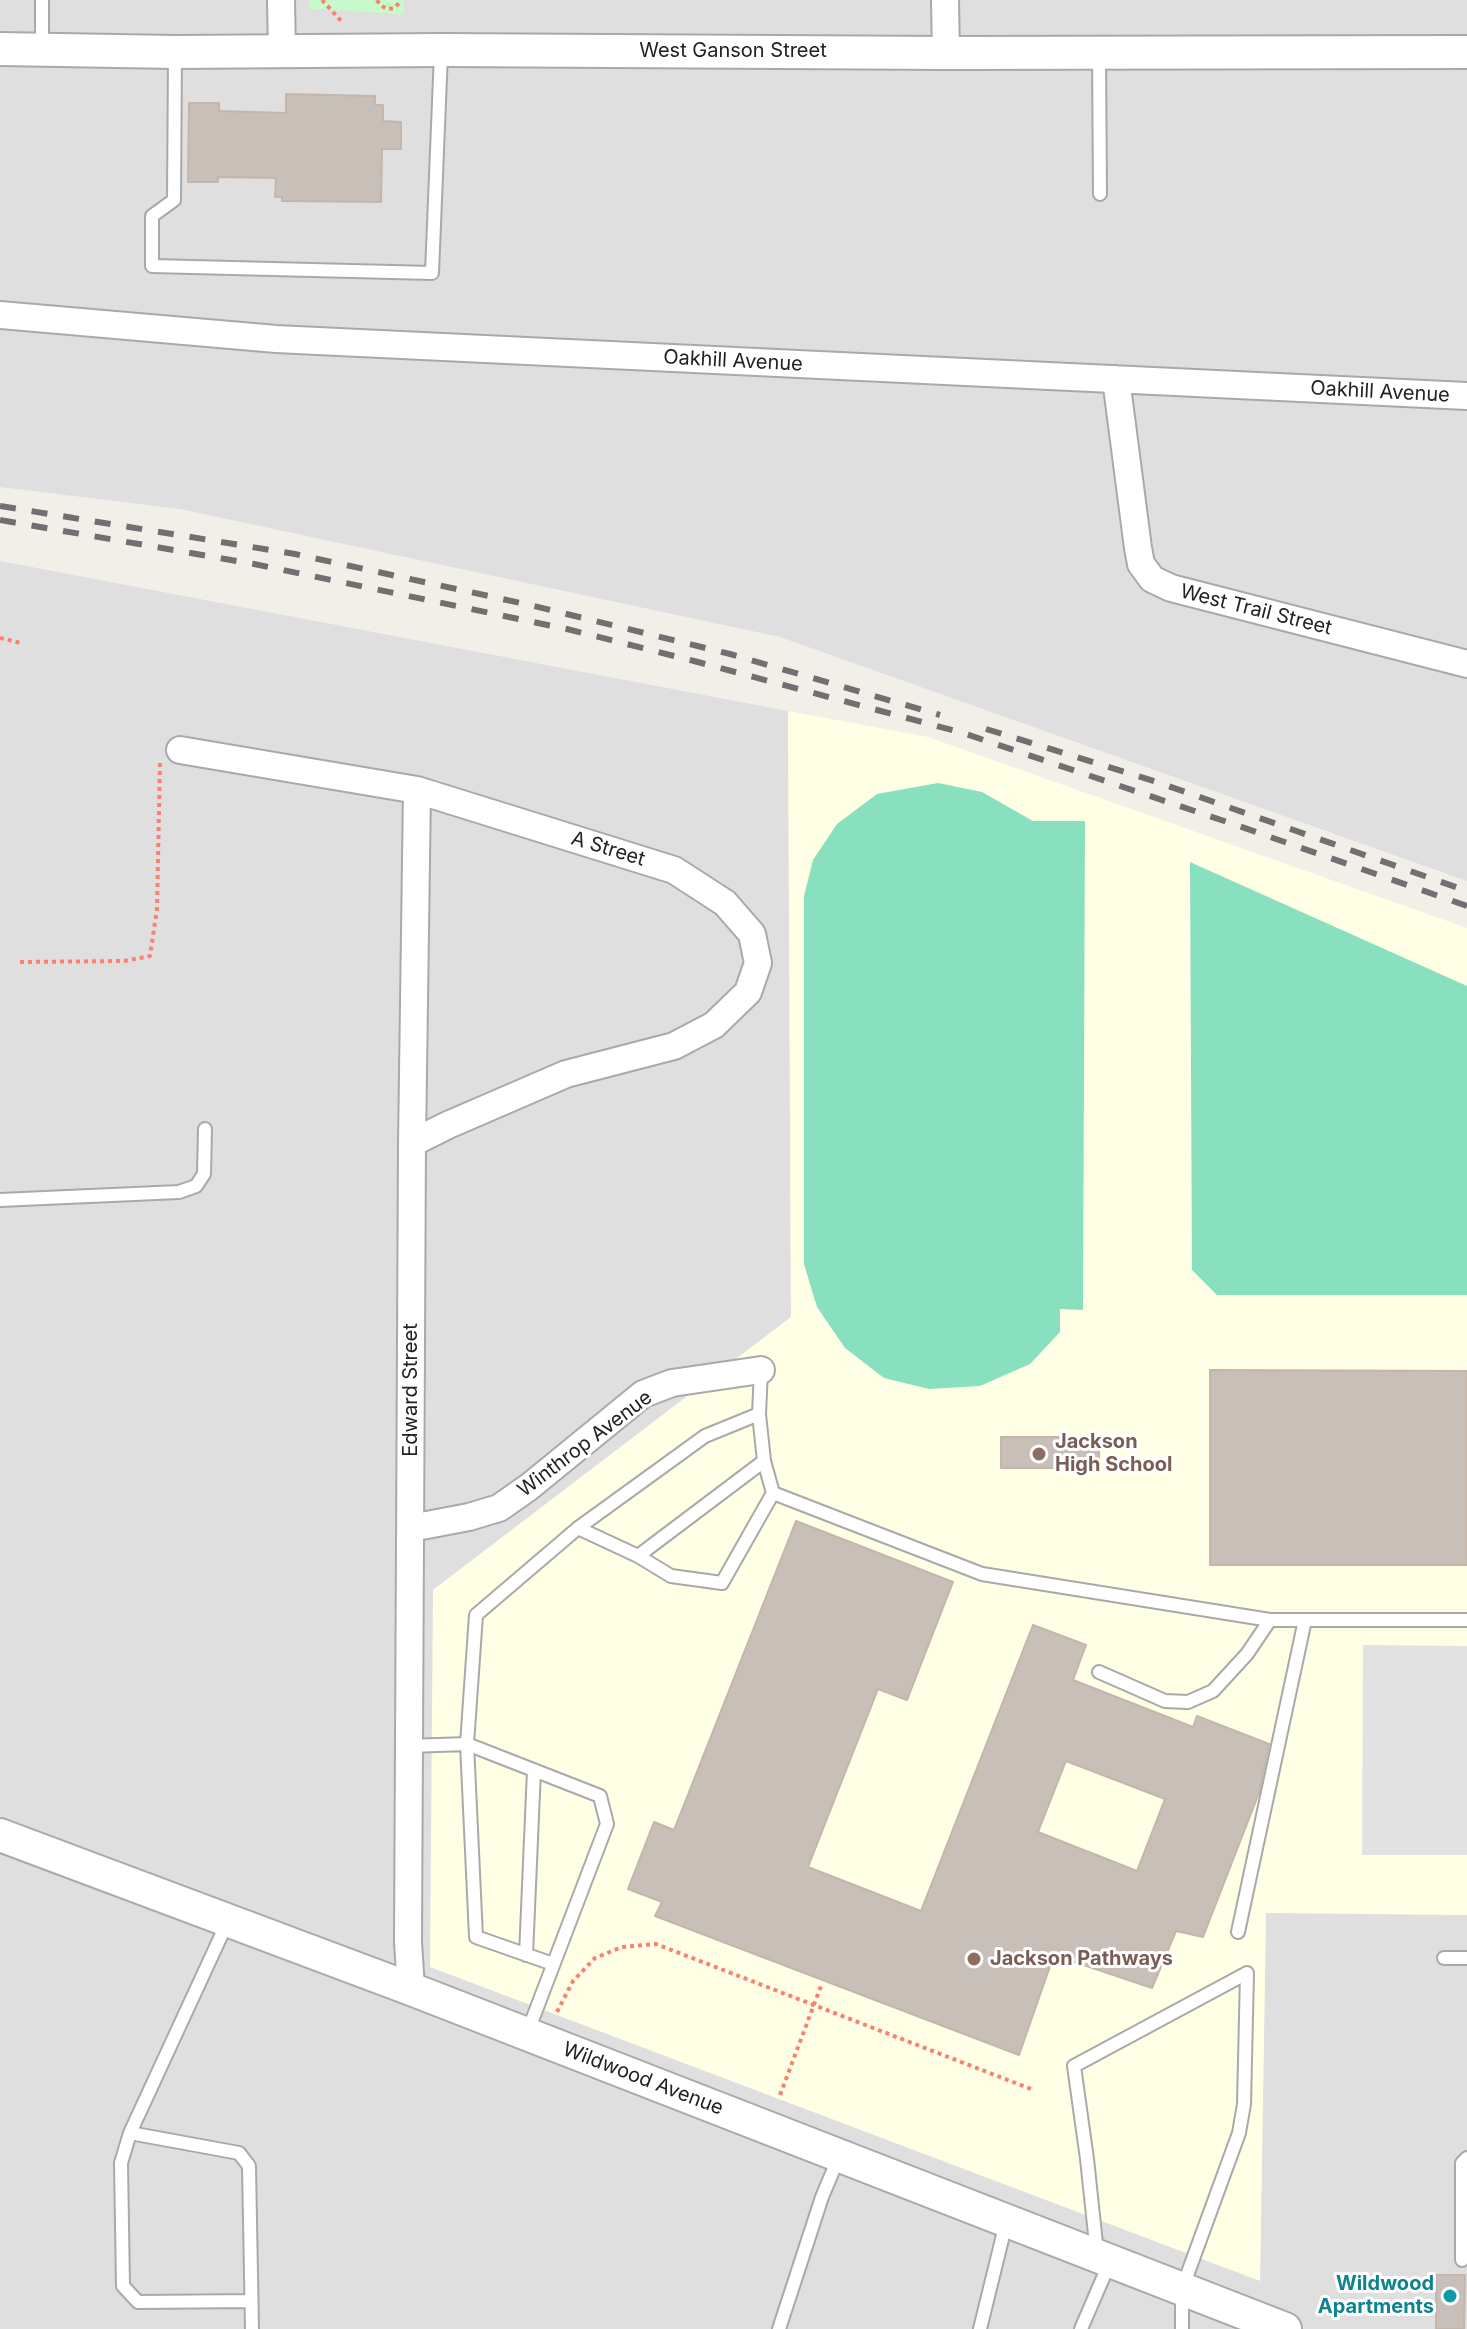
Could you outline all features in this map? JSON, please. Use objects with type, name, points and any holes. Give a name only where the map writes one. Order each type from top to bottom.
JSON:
[{"type":"street","points":[[281,0],[282,51]]},
{"type":"street","points":[[945,0],[946,53]]},
{"type":"street","name":"West Ganson Street","points":[[0,49],[175,52],[1467,52]]},
{"type":"street","name":"Oakhill Avenue","points":[[0,315],[276,339],[1467,396]]},
{"type":"street","name":"West Trail Street","points":[[1116,379],[1138,548],[1141,564],[1152,579],[1171,588],[1467,664]]},
{"type":"street","name":"A Street","points":[[180,750],[417,790],[674,870],[725,903],[752,934],[758,963],[748,992],[714,1025],[674,1046],[566,1074],[412,1143]]},
{"type":"street","name":"Edward Street","points":[[411,1989],[408,1942],[417,790]]},
{"type":"street","name":"Winthrop Avenue","points":[[411,1528],[499,1508],[643,1394],[672,1383],[761,1370]]},
{"type":"street","name":"Wildwood Avenue","points":[[0,1835],[411,1989],[1285,2329]]},
{"type":"lane","points":[[42,0],[42,49]]},
{"type":"lane","points":[[175,52],[174,200],[152,216],[152,266],[432,273],[442,50]]},
{"type":"lane","points":[[1099,52],[1100,194]]},
{"type":"lane","points":[[0,1200],[179,1192],[196,1186],[204,1174],[205,1129]]},
{"type":"lane","points":[[578,1528],[638,1556],[671,1576],[722,1583],[773,1493],[764,1461],[759,1414],[761,1370]]},
{"type":"lane","points":[[553,1964],[476,1937],[467,1744],[476,1615],[578,1528],[705,1436],[759,1414]]},
{"type":"lane","points":[[638,1556],[764,1461]]},
{"type":"lane","points":[[773,1493],[982,1574],[1270,1620],[1467,1620]]},
{"type":"lane","points":[[1099,1672],[1165,1701],[1188,1702],[1213,1691],[1247,1654],[1270,1620]]},
{"type":"lane","points":[[1238,1932],[1305,1620]]},
{"type":"lane","points":[[409,1746],[467,1744],[600,1796],[607,1824],[527,2034]]},
{"type":"lane","points":[[526,1955],[534,1770]]},
{"type":"lane","points":[[228,1921],[130,2133],[121,2163],[123,2286],[138,2302],[251,2301]]},
{"type":"lane","points":[[1444,1958],[1467,1958]]},
{"type":"lane","points":[[1081,2329],[1104,2258],[1074,2066],[1247,1973],[1244,2104],[1239,2133],[1182,2289],[1182,2329]]},
{"type":"lane","points":[[130,2133],[239,2153],[249,2166],[252,2329]]},
{"type":"lane","points":[[779,2329],[822,2197],[840,2156]]},
{"type":"lane","points":[[1462,2260],[1462,2163],[1467,2158]]},
{"type":"lane","points":[[980,2329],[1007,2221]]},
{"type":"path","points":[[377,0],[383,8],[391,9],[398,6],[401,0]]},
{"type":"path","points":[[325,1],[343,23]]},
{"type":"path","points":[[0,638],[21,643]]},
{"type":"path","points":[[20,962],[124,961],[150,956],[157,909],[160,757],[180,750]]},
{"type":"path","points":[[557,2012],[573,1981],[595,1958],[622,1947],[656,1944],[1031,2089]]},
{"type":"path","points":[[780,2095],[821,1986]]},
{"type":"shaded area","points":[[0,0],[1467,0],[1467,881],[780,637],[180,509],[0,487]]},
{"type":"shaded area","points":[[0,561],[788,711],[791,1317],[433,1590],[1260,2280],[1266,1912],[1467,1915],[1467,2329],[0,2329]]},
{"type":"shaded area","name":"Jackson High School","points":[[788,711],[928,737],[1467,928],[1467,1915],[1266,1913],[1260,2281],[430,1967],[433,1590],[791,1317]]},
{"type":"shaded area","points":[[1363,1645],[1467,1646],[1467,1855],[1362,1855]]},
{"type":"green space","points":[[310,0],[404,0],[404,14],[310,9]]},
{"type":"green space","points":[[938,783],[982,792],[1033,821],[1085,821],[1083,1310],[1060,1309],[1060,1332],[1030,1364],[980,1386],[929,1389],[884,1378],[845,1348],[817,1307],[804,1264],[804,896],[813,860],[837,824],[877,794]]},
{"type":"green space","points":[[1190,862],[1467,986],[1467,1295],[1217,1295],[1192,1270]]},
{"type":"building","points":[[286,94],[375,96],[375,105],[383,105],[383,121],[401,122],[401,149],[382,149],[381,202],[282,201],[282,197],[275,197],[276,178],[218,177],[218,182],[188,182],[189,103],[219,103],[219,111],[286,113]]},
{"type":"building","points":[[1210,1370],[1467,1371],[1467,1565],[1210,1565]]},
{"type":"building","points":[[1001,1437],[1099,1437],[1099,1468],[1001,1468]]},
{"type":"building","points":[[796,1521],[953,1582],[907,1700],[878,1689],[808,1867],[921,1911],[1033,1625],[1086,1645],[1073,1680],[1193,1727],[1197,1716],[1269,1744],[1259,1793],[1203,1937],[1176,1931],[1152,1988],[1054,1955],[1019,2055],[655,1916],[662,1902],[628,1889],[654,1822],[674,1830]],"holes":[[[1066,1761],[1165,1799],[1137,1871],[1038,1832]]]},
{"type":"building","name":"Wildwood Apartments","points":[[1436,2275],[1465,2275],[1464,2329],[1436,2329]]},
{"type":"railway","points":[[0,506],[295,554],[530,605],[730,654],[940,715]]},
{"type":"railway","points":[[0,520],[254,564],[567,629],[694,661],[963,733],[1467,906]]},
{"type":"railway","points":[[986,729],[1157,782],[1467,891]]},
{"type":"place","name":"Jackson High School","points":[[1039,1454]]},
{"type":"place","name":"Jackson Pathways","points":[[974,1959]]},
{"type":"place","name":"Wildwood Apartments","points":[[1450,2296]]}]
